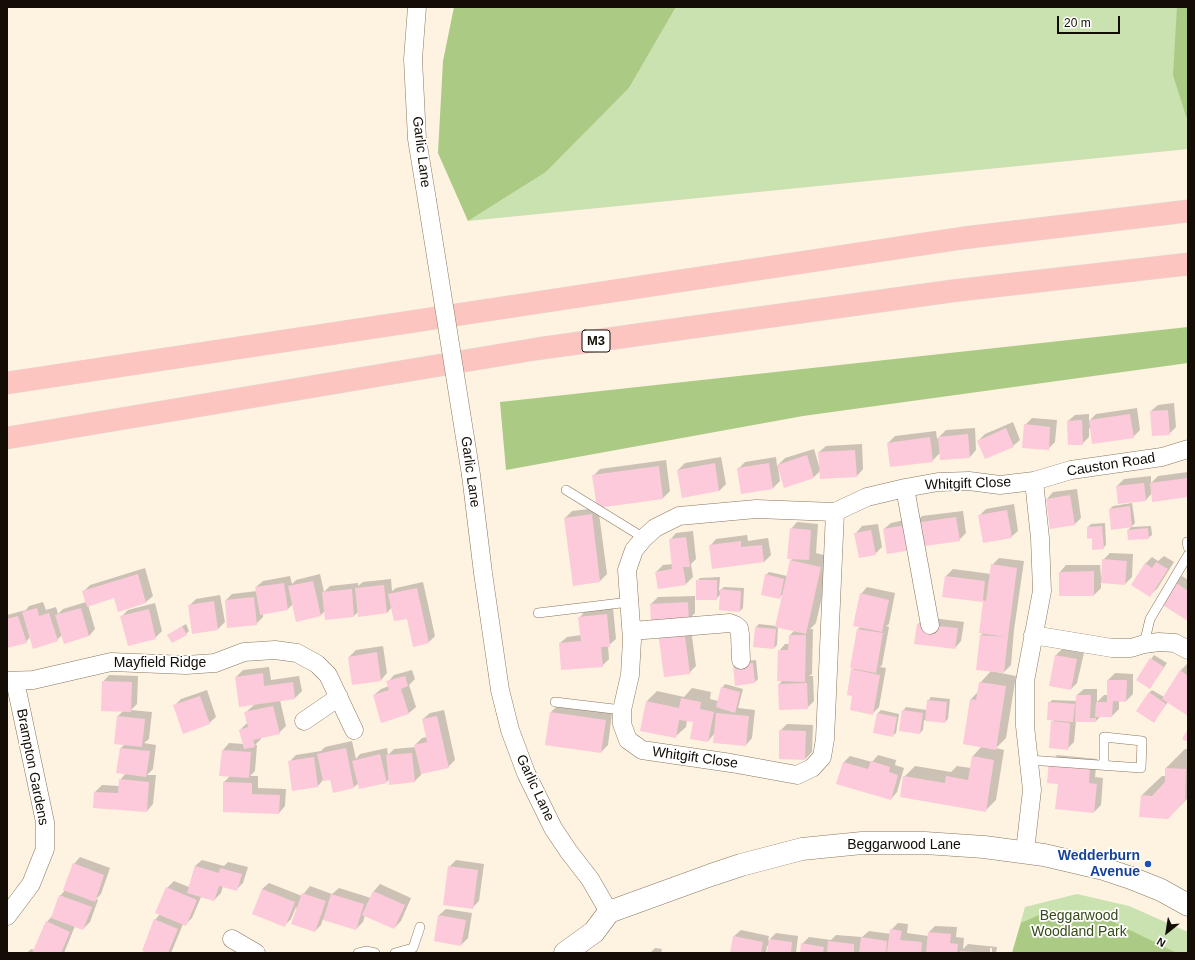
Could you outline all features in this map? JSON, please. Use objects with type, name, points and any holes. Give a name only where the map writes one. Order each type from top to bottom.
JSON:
[{"type":"highway","points":[[7,383],[947,240],[1188,211]]},
{"type":"highway","name":"M3","points":[[7,438],[536,349],[952,291],[1188,264]]},
{"type":"street","name":"Garlic Lane","points":[[417,7],[413,59],[416,138],[471,475],[483,573],[500,690],[510,730],[526,772],[550,821],[569,852],[590,879],[609,912]]},
{"type":"street","name":"Causton Road","points":[[1034,481],[1071,470],[1162,457],[1188,448]]},
{"type":"street","name":"Whitgift Close","points":[[835,512],[825,739],[822,757],[812,768],[797,775],[731,763],[642,750],[628,740],[622,724],[622,710],[630,675],[632,640],[627,570],[634,550],[655,528],[679,516],[756,509],[835,512],[867,496],[938,482],[969,482],[1000,485],[1034,481]]},
{"type":"street","points":[[1024,851],[1032,790],[1025,726],[1024,681],[1042,591],[1040,538],[1034,481]]},
{"type":"street","points":[[905,488],[930,625]]},
{"type":"street","points":[[632,631],[730,623],[739,628],[742,660]]},
{"type":"street","points":[[1033,634],[1112,648],[1131,648],[1159,642],[1175,643],[1188,650]]},
{"type":"street","name":"Mayfield Ridge","points":[[11,681],[33,680],[111,662],[186,665],[215,663],[244,652],[275,650],[297,653],[317,664],[328,675],[354,730]]},
{"type":"street","name":"Brampton Gardens","points":[[7,916],[31,884],[45,849],[45,822],[11,681]]},
{"type":"street","points":[[304,721],[339,697]]},
{"type":"street","name":"Beggarwood Lane","points":[[609,912],[711,875],[802,849],[862,843],[895,842],[946,844],[1024,851],[1073,861],[1131,878],[1161,890],[1188,905]]},
{"type":"street","points":[[566,953],[594,932],[609,912]]},
{"type":"street","points":[[232,939],[256,953]]},
{"type":"lane","points":[[566,490],[644,538]]},
{"type":"lane","points":[[1144,644],[1150,619],[1188,555]]},
{"type":"lane","points":[[538,613],[629,602]]},
{"type":"lane","points":[[555,702],[622,710]]},
{"type":"lane","points":[[1029,760],[1141,768],[1142,741],[1104,737],[1104,765]]},
{"type":"lane","points":[[395,953],[413,948],[420,927]]},
{"type":"lane","points":[[358,953],[366,951],[375,953]]},
{"type":"green space","points":[[454,7],[676,7],[629,88],[546,172],[468,221],[438,153],[443,61]]},
{"type":"green space","points":[[676,7],[1188,7],[1188,149],[468,221],[546,172],[629,88]]},
{"type":"green space","points":[[1177,7],[1188,7],[1188,119],[1173,75]]},
{"type":"green space","points":[[1188,327],[1188,363],[803,416],[506,470],[500,402]]},
{"type":"green space","name":"Beggarwood Woodland Park","points":[[1077,894],[1129,906],[1188,932],[1188,953],[1012,953],[1025,907]]},
{"type":"green space","points":[[1050,910],[1101,916],[1177,953],[1012,953],[1021,923]]},
{"type":"building","points":[[1168,410],[1170,435],[1152,436],[1150,411]]},
{"type":"building","points":[[1130,414],[1134,438],[1092,444],[1089,420]]},
{"type":"building","points":[[1082,420],[1083,445],[1068,445],[1067,421]]},
{"type":"building","points":[[1024,424],[1050,427],[1049,450],[1022,448]]},
{"type":"building","points":[[1006,428],[1014,447],[985,459],[977,441]]},
{"type":"building","points":[[968,434],[970,458],[940,460],[938,437]]},
{"type":"building","points":[[930,437],[933,462],[890,467],[887,443]]},
{"type":"building","points":[[855,450],[857,477],[820,479],[818,452]]},
{"type":"building","points":[[807,455],[814,478],[784,488],[777,465]]},
{"type":"building","points":[[715,463],[719,491],[682,498],[677,470]]},
{"type":"building","points":[[769,463],[773,489],[741,494],[737,468]]},
{"type":"building","points":[[659,466],[663,499],[597,508],[592,475]]},
{"type":"building","points":[[1188,478],[1188,497],[1152,502],[1150,483]]},
{"type":"building","points":[[1144,483],[1146,501],[1118,504],[1116,486]]},
{"type":"building","points":[[1070,495],[1075,525],[1050,529],[1046,499]]},
{"type":"building","points":[[1130,506],[1132,527],[1111,530],[1109,509]]},
{"type":"building","points":[[1007,510],[1012,538],[983,543],[978,515]]},
{"type":"building","points":[[592,514],[600,582],[573,586],[564,518]]},
{"type":"building","points":[[956,517],[960,541],[918,547],[914,523]]},
{"type":"building","points":[[907,525],[912,550],[887,554],[883,529]]},
{"type":"building","points":[[1102,526],[1104,549],[1092,550],[1092,538],[1087,539],[1087,527]]},
{"type":"building","points":[[790,528],[811,530],[809,560],[787,559]]},
{"type":"building","points":[[1148,528],[1149,539],[1128,540],[1127,530]]},
{"type":"building","points":[[871,530],[876,555],[859,558],[854,533]]},
{"type":"building","points":[[686,537],[690,567],[683,567],[686,585],[658,589],[655,572],[672,569],[669,539]]},
{"type":"building","points":[[741,541],[741,547],[762,545],[764,562],[712,569],[709,545]]},
{"type":"building","points":[[1102,559],[1127,561],[1125,585],[1101,583]]},
{"type":"building","points":[[790,560],[821,567],[806,634],[775,627]]},
{"type":"building","points":[[1156,562],[1168,569],[1150,597],[1131,585],[1145,563],[1152,568]]},
{"type":"building","points":[[991,564],[1017,568],[1004,673],[976,670],[980,635],[1006,637],[979,633],[983,602],[942,597],[945,576],[985,581],[983,600],[986,601]]},
{"type":"building","points":[[1094,571],[1094,596],[1059,596],[1059,572]]},
{"type":"building","points":[[138,574],[146,603],[118,612],[114,598],[87,607],[82,591]]},
{"type":"building","points":[[765,574],[784,579],[780,599],[761,595]]},
{"type":"building","points":[[696,580],[717,580],[717,600],[696,600]]},
{"type":"building","points":[[313,581],[321,616],[296,622],[288,586]]},
{"type":"building","points":[[1175,582],[1188,591],[1188,621],[1161,604]]},
{"type":"building","points":[[284,583],[288,610],[260,615],[255,587]]},
{"type":"building","points":[[384,585],[387,613],[358,617],[355,588]]},
{"type":"building","points":[[417,588],[429,643],[413,647],[407,619],[394,621],[388,594]]},
{"type":"building","points":[[352,589],[354,617],[325,620],[322,592]]},
{"type":"building","points":[[720,589],[741,591],[740,612],[719,610]]},
{"type":"building","points":[[860,593],[889,600],[882,632],[853,626]]},
{"type":"building","points":[[254,597],[257,625],[227,628],[225,600]]},
{"type":"building","points":[[214,601],[218,630],[192,634],[188,605]]},
{"type":"building","points":[[688,602],[689,620],[651,622],[650,604]]},
{"type":"building","points":[[37,608],[39,616],[49,613],[58,641],[33,649],[22,612]]},
{"type":"building","points":[[81,608],[89,636],[64,644],[55,615]]},
{"type":"building","points":[[149,609],[156,639],[128,646],[120,616]]},
{"type":"building","points":[[607,614],[610,647],[601,647],[603,667],[561,670],[559,643],[581,641],[578,617]]},
{"type":"building","points":[[18,616],[27,643],[7,648],[7,619]]},
{"type":"building","points":[[917,624],[958,628],[955,649],[914,644]]},
{"type":"building","points":[[182,626],[187,635],[172,643],[167,635]]},
{"type":"building","points":[[755,627],[776,629],[774,649],[753,647]]},
{"type":"building","points":[[684,628],[690,674],[664,677],[658,632]]},
{"type":"building","points":[[857,629],[883,633],[876,673],[850,668]]},
{"type":"building","points":[[789,635],[806,635],[805,682],[777,681],[778,650],[788,650]]},
{"type":"building","points":[[377,652],[381,681],[352,685],[348,657]]},
{"type":"building","points":[[1055,655],[1077,659],[1071,690],[1049,686]]},
{"type":"building","points":[[1150,658],[1164,667],[1150,689],[1136,680]]},
{"type":"building","points":[[753,663],[755,683],[735,686],[733,665]]},
{"type":"building","points":[[851,669],[880,675],[873,715],[850,710],[852,696],[847,695]]},
{"type":"building","points":[[1180,670],[1188,676],[1188,716],[1162,699]]},
{"type":"building","points":[[263,673],[264,686],[293,682],[295,699],[239,707],[235,677]]},
{"type":"building","points":[[405,676],[408,686],[401,689],[409,714],[381,723],[373,695],[389,690],[386,681]]},
{"type":"building","points":[[1107,680],[1127,680],[1126,702],[1113,701],[1112,717],[1095,717],[1096,702],[1107,702]]},
{"type":"building","points":[[102,681],[132,682],[131,712],[101,711]]},
{"type":"building","points":[[979,682],[1006,686],[996,750],[963,744],[970,699],[976,700]]},
{"type":"building","points":[[807,683],[808,709],[779,710],[778,684]]},
{"type":"building","points":[[721,687],[740,692],[735,713],[716,707]]},
{"type":"building","points":[[1149,692],[1166,704],[1154,723],[1136,711]]},
{"type":"building","points":[[1076,695],[1091,695],[1090,718],[1096,718],[1096,722],[1075,722]]},
{"type":"building","points":[[200,696],[210,724],[183,734],[173,705]]},
{"type":"building","points":[[681,698],[701,702],[700,709],[714,712],[708,742],[690,739],[693,722],[679,720],[676,738],[640,731],[646,701],[679,708]]},
{"type":"building","points":[[927,700],[947,702],[945,723],[925,721]]},
{"type":"building","points":[[1048,702],[1075,704],[1073,722],[1047,720]]},
{"type":"building","points":[[273,706],[280,734],[253,740],[255,747],[244,749],[239,730],[248,727],[244,712]]},
{"type":"building","points":[[902,710],[923,713],[920,734],[899,731]]},
{"type":"building","points":[[550,712],[606,720],[601,753],[545,745]]},
{"type":"building","points":[[716,713],[749,716],[746,746],[713,743]]},
{"type":"building","points":[[877,713],[897,717],[893,737],[873,733]]},
{"type":"building","points":[[117,716],[145,719],[142,747],[114,744]]},
{"type":"building","points":[[437,716],[449,768],[421,774],[414,745],[427,742],[422,719]]},
{"type":"building","points":[[1051,721],[1070,723],[1068,750],[1049,748]]},
{"type":"building","points":[[1188,729],[1188,742],[1182,739]]},
{"type":"building","points":[[779,730],[806,731],[805,760],[779,759]]},
{"type":"building","points":[[120,748],[150,751],[146,777],[116,773]]},
{"type":"building","points":[[346,748],[354,788],[333,793],[330,780],[323,781],[317,754]]},
{"type":"building","points":[[222,750],[251,752],[249,778],[219,776]]},
{"type":"building","points":[[412,753],[415,782],[389,785],[386,755]]},
{"type":"building","points":[[380,754],[387,783],[359,789],[352,761]]},
{"type":"building","points":[[972,756],[994,760],[986,812],[900,797],[903,776],[945,783],[946,776],[968,780]]},
{"type":"building","points":[[314,757],[318,787],[292,791],[288,761]]},
{"type":"building","points":[[871,761],[890,767],[889,772],[898,775],[891,800],[836,784],[843,762],[868,769]]},
{"type":"building","points":[[1049,761],[1090,765],[1089,783],[1097,784],[1094,813],[1055,809],[1058,784],[1047,783]]},
{"type":"building","points":[[1165,768],[1186,769],[1185,800],[1168,819],[1139,817],[1141,795],[1152,796],[1165,782]]},
{"type":"building","points":[[119,779],[149,782],[147,812],[93,808],[94,792],[118,793]]},
{"type":"building","points":[[223,782],[252,783],[252,794],[280,795],[279,814],[223,812]]},
{"type":"building","points":[[73,863],[104,875],[95,902],[63,890]]},
{"type":"building","points":[[195,866],[219,873],[220,868],[242,874],[237,891],[219,886],[214,901],[187,893]]},
{"type":"building","points":[[448,866],[478,870],[473,909],[443,905]]},
{"type":"building","points":[[166,887],[197,900],[186,926],[155,913]]},
{"type":"building","points":[[262,889],[295,902],[285,927],[252,914]]},
{"type":"building","points":[[373,891],[405,905],[394,929],[362,915]]},
{"type":"building","points":[[302,893],[326,901],[315,932],[291,924]]},
{"type":"building","points":[[331,894],[364,904],[356,930],[323,920]]},
{"type":"building","points":[[59,895],[92,907],[83,930],[51,918]]},
{"type":"building","points":[[438,915],[466,920],[461,946],[434,941]]},
{"type":"building","points":[[154,919],[178,929],[168,953],[148,953],[142,951]]},
{"type":"building","points":[[46,921],[70,932],[61,953],[32,953]]},
{"type":"building","points":[[890,929],[902,931],[900,940],[922,942],[921,953],[887,952]]},
{"type":"building","points":[[928,932],[951,934],[950,943],[958,944],[957,953],[926,953]]},
{"type":"building","points":[[733,936],[763,942],[761,953],[730,953]]},
{"type":"building","points":[[861,937],[887,941],[886,953],[859,953]]},
{"type":"building","points":[[769,939],[792,942],[791,953],[767,953]]},
{"type":"building","points":[[828,941],[854,944],[854,953],[827,953]]},
{"type":"building","points":[[801,943],[824,947],[823,953],[800,953]]},
{"type":"building","points":[[960,951],[975,952],[975,953],[960,953]]},
{"type":"place","name":"Wedderburn Avenue","points":[[1148,864]]}]
